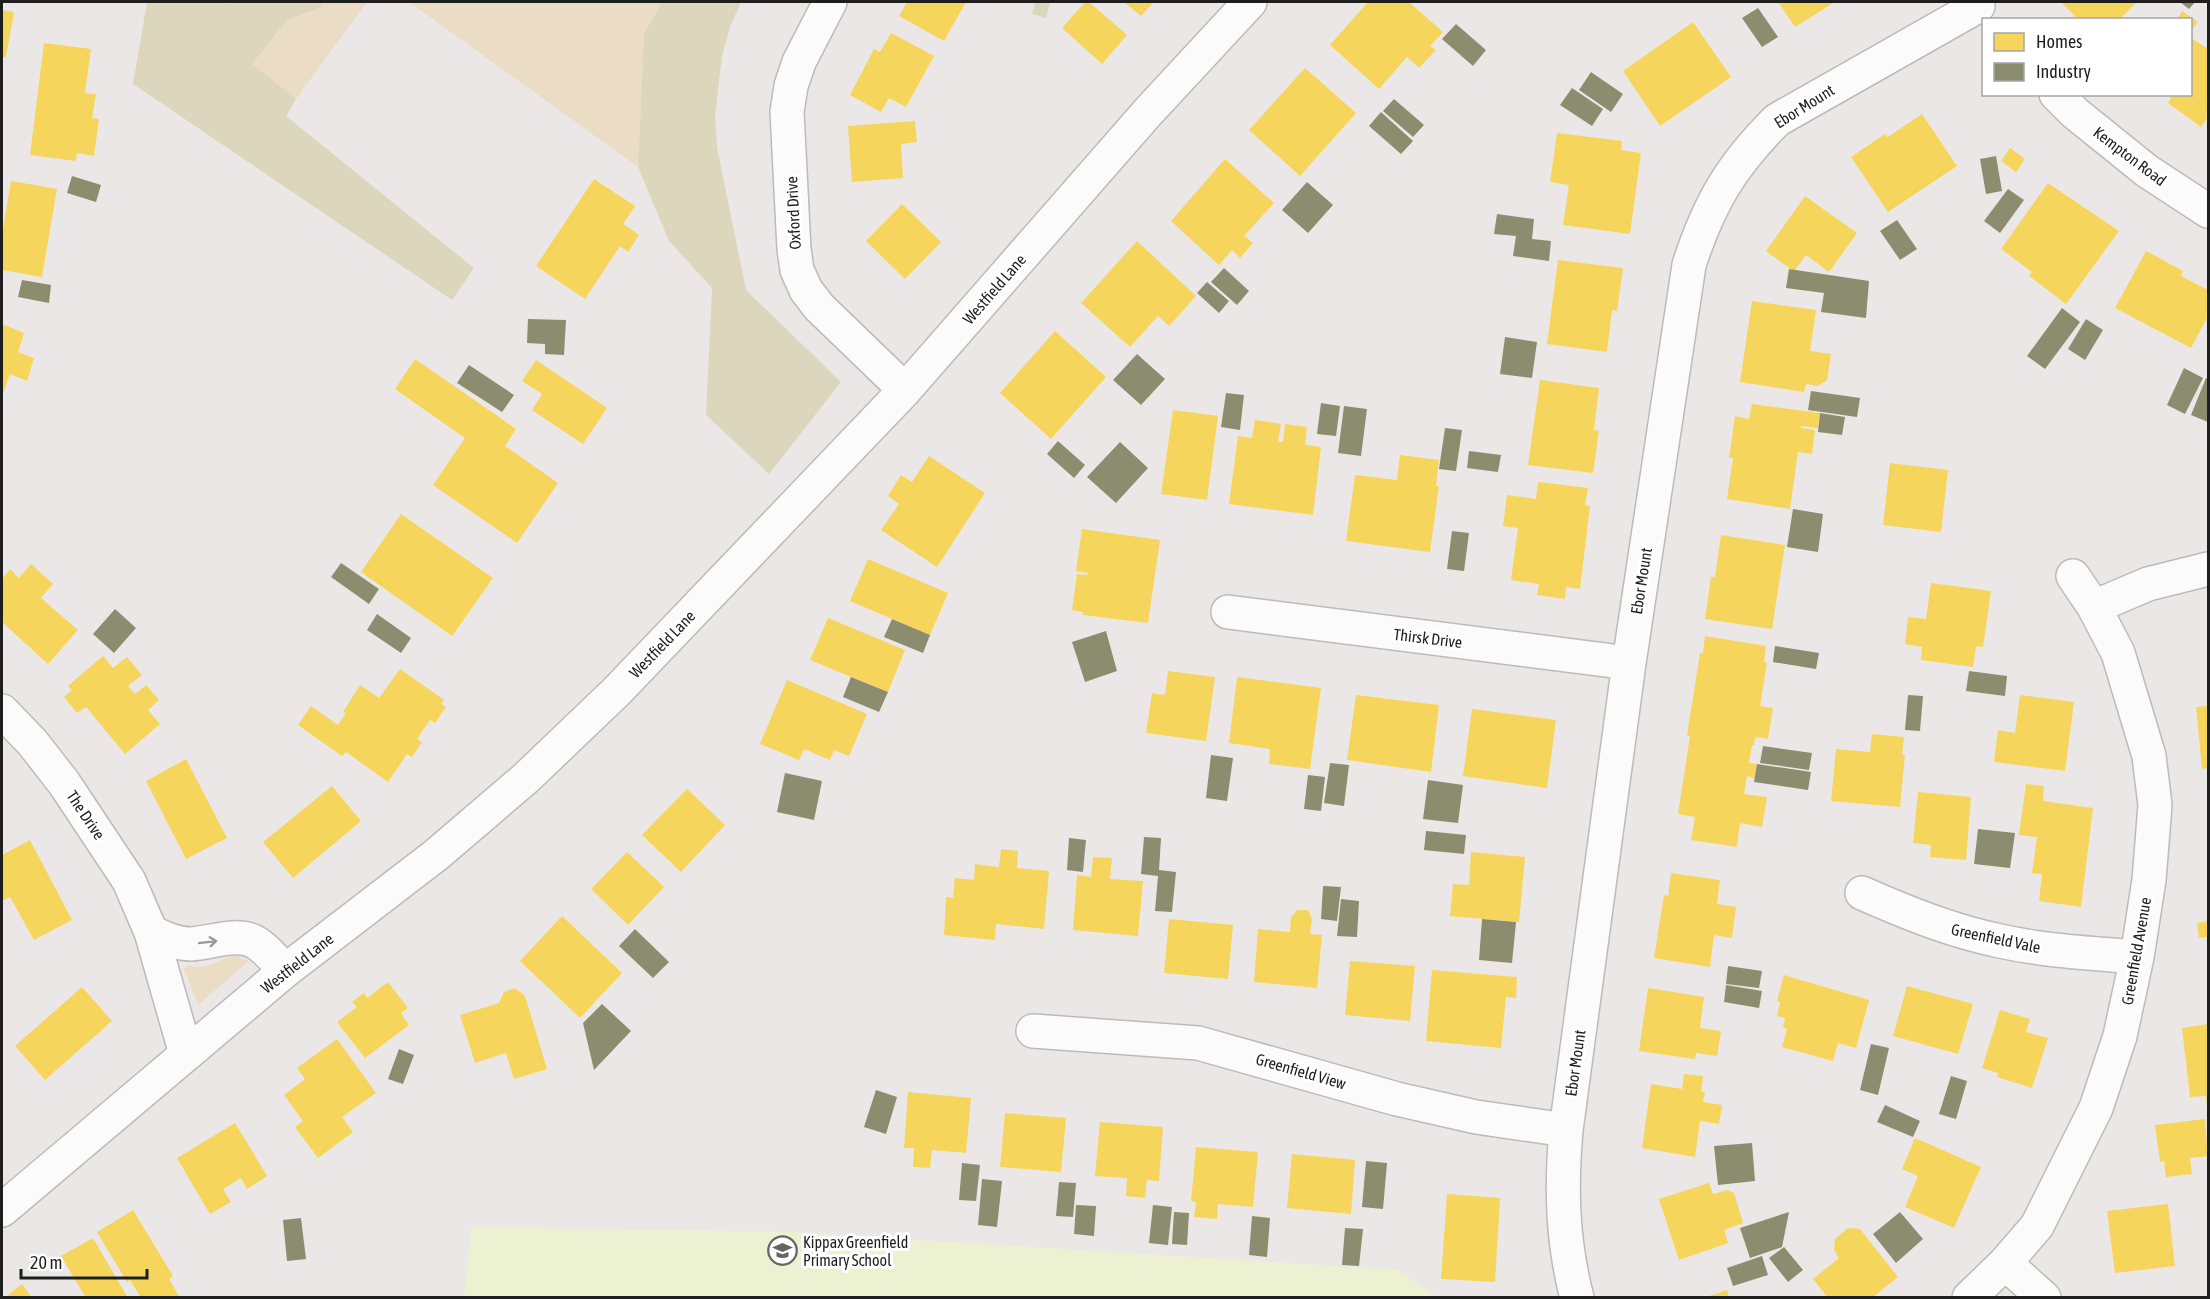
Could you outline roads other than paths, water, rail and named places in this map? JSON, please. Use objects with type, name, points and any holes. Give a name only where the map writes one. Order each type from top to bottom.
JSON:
[{"type":"street","name":"Oxford Drive","points":[[830,2],[799,62],[791,86],[787,112],[797,270],[806,290],[819,307],[905,390]]},
{"type":"street","name":"Westfield Lane","points":[[2,1210],[285,971],[436,855],[526,778],[616,692],[905,390],[1148,112],[1250,2]]},
{"type":"street","name":"Ebor Mount","points":[[1577,1298],[1567,1249],[1563,1214],[1562,1178],[1566,1130],[1629,663],[1689,265],[1700,232],[1731,171],[1777,120],[1981,9]]},
{"type":"street","name":"Kempton Road","points":[[2058,96],[2075,113],[2147,171],[2208,211]]},
{"type":"street","points":[[2094,608],[2148,584],[2208,569]]},
{"type":"street","name":"Greenfield Avenue","points":[[1968,1298],[2005,1263],[2037,1226],[2096,1108],[2120,1036],[2137,957],[2149,880],[2155,806],[2149,756],[2118,653],[2094,608],[2073,576]]},
{"type":"street","name":"Thirsk Drive","points":[[1228,612],[1629,663]]},
{"type":"street","name":"The Drive","points":[[2,711],[32,742],[64,783],[129,881],[151,932],[186,1054]]},
{"type":"street","name":"Greenfield Vale","points":[[1862,893],[1953,930],[2000,942],[2137,957]]},
{"type":"street","points":[[151,932],[169,940],[189,944],[242,938],[254,941],[264,948],[285,971]]},
{"type":"street","name":"Greenfield View","points":[[1033,1031],[1198,1043],[1409,1102],[1476,1118],[1566,1130]]},
{"type":"street","points":[[2005,1263],[2044,1298]]},
{"type":"place","name":"Kippax Greenfield Primary School","points":[[782,1251]]}]
